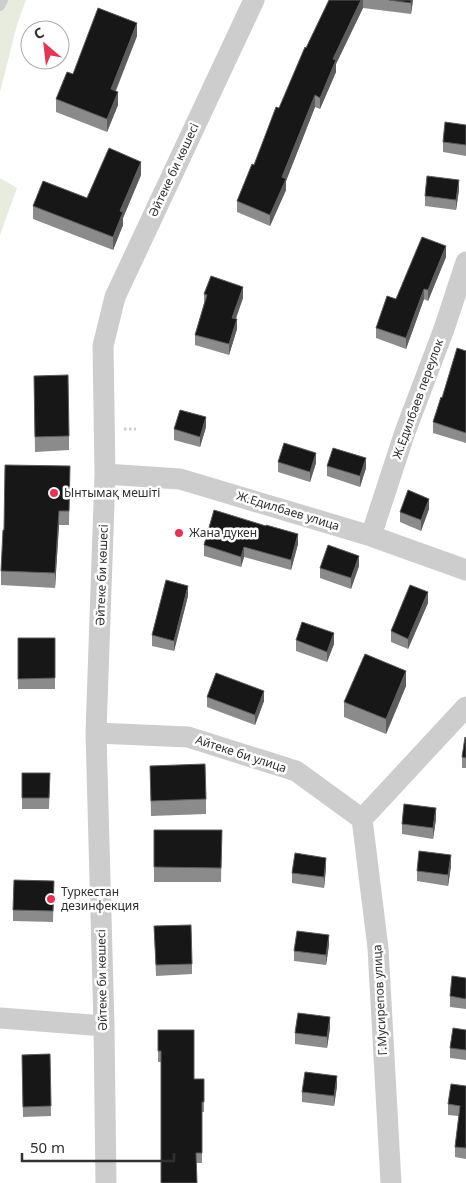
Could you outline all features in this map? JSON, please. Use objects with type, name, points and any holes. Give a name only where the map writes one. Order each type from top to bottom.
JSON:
[{"type":"street","name":"Әйтеке би көшесі","points":[[106,1183],[96,733],[105,474],[103,346],[115,298],[254,0]]},
{"type":"street","name":"Ж.Едилбаев переулок","points":[[371,536],[404,432],[444,328],[466,262]]},
{"type":"street","name":"Ж.Едилбаев улица","points":[[105,474],[180,479],[371,536],[466,570]]},
{"type":"street","points":[[362,819],[466,707]]},
{"type":"street","name":"Айтеке би улица","points":[[96,733],[188,737],[296,772],[362,819]]},
{"type":"street","name":"Г.Мусирепов улица","points":[[362,819],[378,948],[391,1183]]},
{"type":"street","points":[[0,1018],[104,1026]]},
{"type":"lane","points":[[0,6],[2,0]]},
{"type":"shaded area","points":[[0,0],[26,0],[17,25],[0,92]]},
{"type":"shaded area","points":[[0,178],[17,188],[0,235]]},
{"type":"building","points":[[329,0],[361,0],[333,59],[336,60],[320,98],[315,95],[282,177],[286,179],[270,215],[237,201],[252,164],[254,165],[276,107],[279,108],[305,47]]},
{"type":"building","points":[[389,0],[411,0],[411,3]]},
{"type":"building","points":[[98,8],[137,23],[111,89],[118,92],[107,119],[56,99],[67,72],[73,74]]},
{"type":"building","points":[[445,122],[466,125],[466,145],[443,142]]},
{"type":"building","points":[[109,148],[141,162],[120,211],[123,212],[113,237],[33,206],[43,181],[87,198]]},
{"type":"building","points":[[427,176],[459,180],[456,200],[425,196]]},
{"type":"building","points":[[422,237],[446,246],[428,290],[424,289],[406,338],[376,328],[387,296],[396,299]]},
{"type":"building","points":[[211,276],[243,287],[232,318],[237,319],[229,344],[195,335],[207,295],[204,294]]},
{"type":"building","points":[[457,348],[466,351],[466,433],[433,422]]},
{"type":"building","points":[[68,375],[69,436],[35,437],[34,376]]},
{"type":"building","points":[[180,410],[206,417],[200,437],[174,429]]},
{"type":"building","points":[[284,443],[316,453],[310,472],[278,462]]},
{"type":"building","points":[[333,448],[366,458],[360,476],[327,466]]},
{"type":"building","points":[[5,465],[70,466],[69,511],[59,511],[55,573],[1,571]]},
{"type":"building","points":[[408,490],[429,499],[421,520],[400,512]]},
{"type":"building","points":[[214,510],[298,534],[291,560],[244,547],[241,557],[204,545]]},
{"type":"building","points":[[328,545],[359,556],[351,578],[320,568]]},
{"type":"building","points":[[166,580],[188,586],[174,641],[152,635]]},
{"type":"building","points":[[410,585],[428,592],[408,639],[391,631]]},
{"type":"building","points":[[302,622],[334,633],[327,652],[296,640]]},
{"type":"building","points":[[18,638],[55,638],[55,678],[18,679]]},
{"type":"building","points":[[365,654],[406,671],[386,719],[344,702]]},
{"type":"building","points":[[216,673],[264,691],[255,715],[207,697]]},
{"type":"building","points":[[466,738],[466,758],[462,757]]},
{"type":"building","points":[[205,764],[206,799],[151,801],[150,766]]},
{"type":"building","points":[[22,773],[50,773],[49,798],[22,798]]},
{"type":"building","points":[[404,804],[436,808],[433,828],[402,824]]},
{"type":"building","points":[[154,830],[222,830],[221,868],[154,867]]},
{"type":"building","points":[[419,851],[451,855],[448,875],[417,871]]},
{"type":"building","points":[[295,853],[326,858],[324,877],[292,873]]},
{"type":"building","points":[[14,880],[54,881],[53,911],[13,910]]},
{"type":"building","points":[[191,925],[192,964],[156,965],[154,926]]},
{"type":"building","points":[[297,931],[329,935],[326,955],[294,951]]},
{"type":"building","points":[[452,976],[466,978],[466,999],[450,996]]},
{"type":"building","points":[[298,1013],[330,1017],[327,1037],[295,1033]]},
{"type":"building","points":[[453,1028],[466,1030],[466,1050],[450,1048]]},
{"type":"building","points":[[158,1030],[194,1030],[194,1079],[204,1079],[202,1153],[196,1153],[197,1183],[161,1183],[161,1051],[158,1051]]},
{"type":"building","points":[[50,1054],[51,1106],[23,1107],[22,1055]]},
{"type":"building","points":[[305,1072],[337,1076],[334,1096],[302,1092]]},
{"type":"building","points":[[451,1084],[466,1086],[466,1148],[455,1147],[460,1106],[448,1104]]},
{"type":"place","name":"Ынтымақ мешіті","points":[[54,493]]},
{"type":"place","name":"Жана дукен","points":[[179,533]]},
{"type":"place","name":"Туркестан дезинфекция","points":[[51,899]]}]
